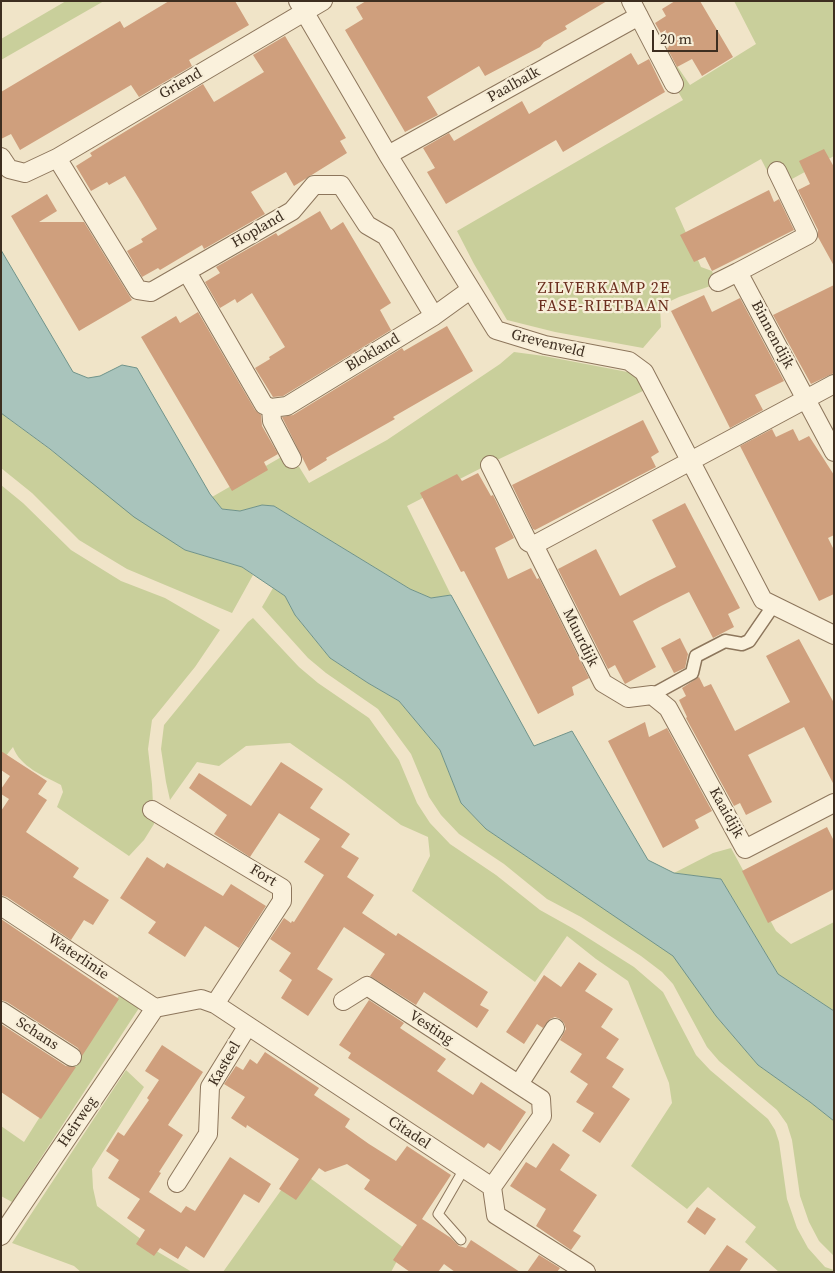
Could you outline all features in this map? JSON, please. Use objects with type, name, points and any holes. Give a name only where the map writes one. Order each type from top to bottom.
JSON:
[{"type":"street","name":"Griend","points":[[1,157],[9,169],[25,173],[57,158],[302,7],[323,1]]},
{"type":"street","name":"Grevenveld","points":[[302,7],[388,155],[496,330],[546,345],[628,361],[644,372],[763,600],[834,635]]},
{"type":"street","name":"Paalbalk","points":[[388,155],[635,8]]},
{"type":"street","points":[[635,8],[674,84]]},
{"type":"street","points":[[57,158],[138,290],[151,292],[187,272],[264,404],[271,408],[272,421],[292,459]]},
{"type":"street","points":[[718,282],[808,235],[777,171]]},
{"type":"street","name":"Hopland","points":[[187,272],[292,211],[314,185],[341,185],[368,226],[386,236],[434,316]]},
{"type":"street","name":"Binnendijk","points":[[738,272],[834,452]]},
{"type":"street","name":"Blokland","points":[[271,408],[287,406],[434,316],[470,290]]},
{"type":"street","points":[[534,545],[834,384]]},
{"type":"street","name":"Muurdijk","points":[[490,465],[528,542],[534,545],[603,683],[628,698],[652,695]]},
{"type":"street","points":[[652,695],[692,673],[696,656],[725,641],[742,644],[749,641],[773,606]]},
{"type":"street","name":"Kaaidijk","points":[[652,695],[668,708],[745,849],[834,803]]},
{"type":"street","name":"Fort","points":[[152,810],[282,888],[282,901],[215,1004]]},
{"type":"street","name":"Waterlinie","points":[[1,906],[155,1008]]},
{"type":"street","name":"Vesting","points":[[343,1001],[368,986],[541,1099],[542,1116],[492,1187]]},
{"type":"street","points":[[155,1008],[201,999],[215,1004]]},
{"type":"street","name":"Citadel","points":[[215,1004],[247,1027],[492,1187]]},
{"type":"street","name":"Heirweg","points":[[1,1236],[155,1008]]},
{"type":"street","name":"Schans","points":[[1,1011],[72,1057]]},
{"type":"street","name":"Kasteel","points":[[177,1183],[208,1134],[210,1086],[247,1027]]},
{"type":"street","points":[[518,1084],[555,1028]]},
{"type":"street","points":[[492,1187],[496,1215],[586,1272]]},
{"type":"lane","points":[[461,1240],[438,1214],[464,1169]]},
{"type":"green space","points":[[66,1],[104,1],[1,60],[1,39]]},
{"type":"green space","points":[[734,1],[834,1],[834,156],[775,186],[761,159],[675,208],[701,267],[712,271],[716,284],[660,306],[661,327],[643,348],[555,332],[507,320],[457,231],[683,100],[667,73],[677,66],[690,85],[756,44]]},
{"type":"green space","points":[[514,352],[638,374],[645,390],[497,460],[407,506],[451,595],[431,598],[410,589],[274,506],[262,505],[240,511],[222,509],[212,497],[290,452],[309,483],[387,440],[500,364]]},
{"type":"green space","points":[[1,413],[185,550],[242,567],[253,575],[232,613],[127,569],[79,540],[32,493],[1,468]]},
{"type":"green space","points":[[1,485],[23,503],[71,550],[121,581],[165,598],[220,630],[195,667],[152,720],[148,749],[154,824],[144,840],[129,856],[57,807],[63,792],[61,785],[27,765],[16,754],[13,747],[1,762]]},
{"type":"green space","points":[[273,588],[285,596],[295,615],[330,658],[399,701],[440,750],[461,803],[486,829],[674,956],[716,1016],[758,1065],[834,1121],[834,1256],[819,1241],[809,1222],[800,1196],[792,1140],[787,1124],[777,1110],[719,1061],[707,1047],[673,984],[662,972],[641,956],[581,917],[547,899],[504,864],[459,834],[441,815],[429,797],[411,754],[378,709],[326,673],[308,658],[262,607]]},
{"type":"green space","points":[[253,618],[299,667],[318,683],[369,718],[399,760],[417,803],[430,823],[450,844],[496,875],[540,910],[634,967],[663,992],[696,1055],[710,1070],[768,1119],[775,1130],[779,1142],[787,1199],[797,1228],[808,1248],[825,1267],[834,1270],[834,1272],[779,1272],[745,1242],[756,1227],[708,1187],[687,1209],[631,1166],[672,1103],[669,1083],[628,981],[567,936],[535,982],[412,891],[430,856],[428,837],[401,825],[344,781],[290,743],[246,746],[219,766],[197,762],[170,800],[161,749],[164,725]]},
{"type":"green space","points":[[731,848],[776,931],[791,944],[834,922],[834,1011],[778,974],[721,879],[674,873],[713,853]]},
{"type":"green space","points":[[122,991],[141,1005],[12,1202],[1,1196],[1,1126],[24,1142]]},
{"type":"green space","points":[[126,1070],[144,1087],[92,1169],[93,1188],[97,1206],[158,1252],[192,1272],[81,1272],[74,1266],[12,1243]]},
{"type":"green space","points":[[294,1172],[302,1172],[404,1248],[391,1272],[223,1272]]},
{"type":"water","points":[[1,250],[73,372],[88,378],[100,376],[122,365],[137,368],[210,494],[222,509],[240,511],[262,505],[274,506],[410,589],[431,598],[451,595],[534,746],[572,731],[648,860],[674,873],[721,879],[778,974],[834,1011],[834,1121],[758,1065],[716,1016],[673,956],[486,829],[461,803],[440,750],[399,701],[330,658],[295,615],[285,596],[242,567],[185,550],[134,517],[50,449],[1,413]]},
{"type":"building","points":[[169,1],[235,1],[249,25],[189,60],[192,66],[139,97],[131,85],[20,150],[11,134],[1,139],[1,92],[120,21],[124,28]]},
{"type":"building","points":[[366,1],[607,1],[565,26],[567,29],[544,42],[540,47],[485,76],[479,66],[427,97],[438,115],[405,132],[345,30],[363,19],[356,7]]},
{"type":"building","points":[[675,1],[700,1],[733,57],[702,76],[692,59],[677,67],[667,48],[669,47],[655,23],[666,16],[662,9]]},
{"type":"building","points":[[285,36],[346,138],[340,141],[347,153],[294,186],[286,172],[251,192],[265,214],[204,249],[202,245],[160,270],[158,268],[142,277],[127,251],[143,242],[141,239],[157,229],[141,202],[125,176],[109,185],[107,182],[91,191],[76,166],[92,156],[90,153],[203,84],[214,102],[264,72],[253,55]]},
{"type":"building","points":[[631,53],[638,65],[649,59],[665,92],[563,152],[556,140],[446,204],[427,172],[435,168],[423,148],[449,133],[454,141],[522,101],[529,114]]},
{"type":"building","points":[[824,149],[834,167],[834,266],[818,237],[818,230],[798,190],[810,184],[799,161]]},
{"type":"building","points":[[769,190],[774,202],[779,199],[794,230],[712,271],[705,257],[694,262],[680,235]]},
{"type":"building","points":[[47,194],[57,211],[39,222],[84,222],[132,300],[79,331],[11,216]]},
{"type":"building","points":[[320,211],[331,230],[343,222],[391,303],[380,310],[391,330],[283,396],[273,397],[255,368],[285,347],[252,293],[237,303],[235,299],[220,308],[205,282],[220,273],[216,267],[276,233],[278,236]]},
{"type":"building","points":[[834,285],[834,373],[811,384],[773,315]]},
{"type":"building","points":[[704,295],[712,312],[740,298],[784,381],[755,395],[763,410],[730,428],[671,311]]},
{"type":"building","points":[[198,312],[255,410],[261,415],[262,426],[278,454],[264,462],[268,470],[232,491],[141,337],[176,316],[180,323]]},
{"type":"building","points":[[447,326],[473,371],[393,417],[395,419],[326,458],[327,460],[309,471],[282,417],[293,415],[402,348],[404,351]]},
{"type":"building","points":[[643,420],[659,452],[651,457],[656,467],[535,530],[533,529],[512,485]]},
{"type":"building","points":[[772,429],[776,437],[793,429],[799,441],[809,436],[834,475],[834,535],[828,538],[834,550],[834,594],[819,601],[740,446]]},
{"type":"building","points":[[478,473],[491,496],[493,495],[514,538],[495,548],[508,579],[531,568],[537,579],[539,578],[589,678],[572,687],[574,695],[538,714],[464,571],[461,572],[420,493],[457,474],[462,481]]},
{"type":"building","points":[[685,503],[740,608],[728,614],[734,627],[713,638],[689,592],[661,606],[633,621],[656,667],[625,684],[615,665],[608,669],[558,569],[596,549],[620,596],[676,567],[652,520]]},
{"type":"building","points":[[680,638],[688,654],[685,668],[674,673],[661,648]]},
{"type":"building","points":[[799,639],[834,703],[834,785],[804,727],[748,755],[772,802],[746,815],[740,803],[734,806],[686,718],[679,700],[686,696],[682,688],[699,677],[704,687],[711,684],[735,731],[790,702],[766,656]]},
{"type":"building","points":[[645,722],[649,737],[667,728],[712,811],[695,820],[699,828],[663,848],[608,741]]},
{"type":"building","points":[[1,751],[47,781],[38,794],[47,800],[26,832],[79,868],[73,877],[109,900],[93,925],[84,920],[71,940],[7,897],[1,895],[1,811],[9,799],[1,794],[1,789],[10,776],[1,770]]},
{"type":"building","points":[[281,762],[323,789],[310,808],[350,834],[341,847],[359,858],[347,877],[374,895],[362,913],[396,936],[398,933],[488,992],[480,1005],[489,1010],[477,1028],[424,992],[416,1005],[370,976],[385,954],[344,927],[317,969],[333,979],[308,1016],[281,998],[292,980],[279,971],[291,953],[270,939],[284,918],[291,923],[292,921],[294,922],[324,875],[304,862],[320,839],[279,813],[250,857],[214,834],[227,815],[189,788],[199,773],[251,806]]},
{"type":"building","points":[[827,827],[834,841],[834,889],[768,923],[742,871]]},
{"type":"building","points":[[147,857],[164,868],[167,863],[223,896],[231,884],[266,906],[239,948],[205,926],[185,957],[148,933],[156,922],[120,898]]},
{"type":"building","points":[[1,919],[119,999],[82,1056],[78,1048],[1,1000]]},
{"type":"building","points":[[579,962],[597,974],[585,991],[613,1009],[601,1027],[619,1039],[606,1058],[624,1069],[612,1087],[630,1099],[600,1143],[582,1131],[594,1113],[576,1102],[588,1084],[570,1072],[582,1054],[560,1040],[566,1029],[564,1023],[555,1017],[550,1019],[543,1028],[537,1024],[524,1044],[506,1032],[544,975],[561,987]]},
{"type":"building","points":[[369,1000],[404,1023],[400,1028],[446,1059],[437,1071],[473,1095],[481,1082],[526,1112],[500,1151],[488,1143],[484,1148],[348,1058],[351,1053],[339,1045]]},
{"type":"building","points":[[1,1024],[66,1066],[76,1067],[41,1119],[1,1092]]},
{"type":"building","points":[[162,1045],[203,1072],[168,1125],[183,1135],[159,1172],[161,1173],[149,1192],[181,1213],[186,1206],[195,1211],[230,1157],[271,1184],[259,1203],[244,1194],[204,1258],[186,1246],[178,1259],[160,1248],[154,1256],[136,1244],[145,1230],[127,1218],[140,1199],[108,1178],[119,1160],[106,1151],[118,1132],[124,1136],[149,1100],[147,1098],[159,1080],[145,1071]]},
{"type":"building","points":[[265,1052],[319,1088],[314,1095],[350,1119],[345,1127],[369,1144],[396,1161],[407,1146],[451,1175],[422,1219],[451,1238],[459,1246],[466,1248],[471,1240],[520,1272],[455,1272],[444,1264],[438,1272],[410,1272],[393,1260],[417,1225],[364,1189],[370,1180],[347,1164],[325,1172],[319,1168],[296,1200],[279,1189],[299,1159],[247,1125],[246,1128],[231,1118],[245,1097],[224,1084],[236,1066],[243,1070],[250,1059],[257,1064]]},
{"type":"building","points":[[553,1143],[570,1155],[560,1170],[597,1195],[573,1231],[581,1236],[571,1250],[536,1226],[546,1209],[510,1186],[526,1162],[536,1168]]},
{"type":"building","points":[[697,1207],[716,1219],[705,1235],[687,1222]]},
{"type":"building","points":[[727,1245],[748,1259],[739,1272],[708,1272]]},
{"type":"building","points":[[539,1255],[560,1268],[557,1272],[527,1272]]},
{"type":"district","name":"ZILVERKAMP 2E FASE-RIETBAAN","points":[[604,298]]}]
